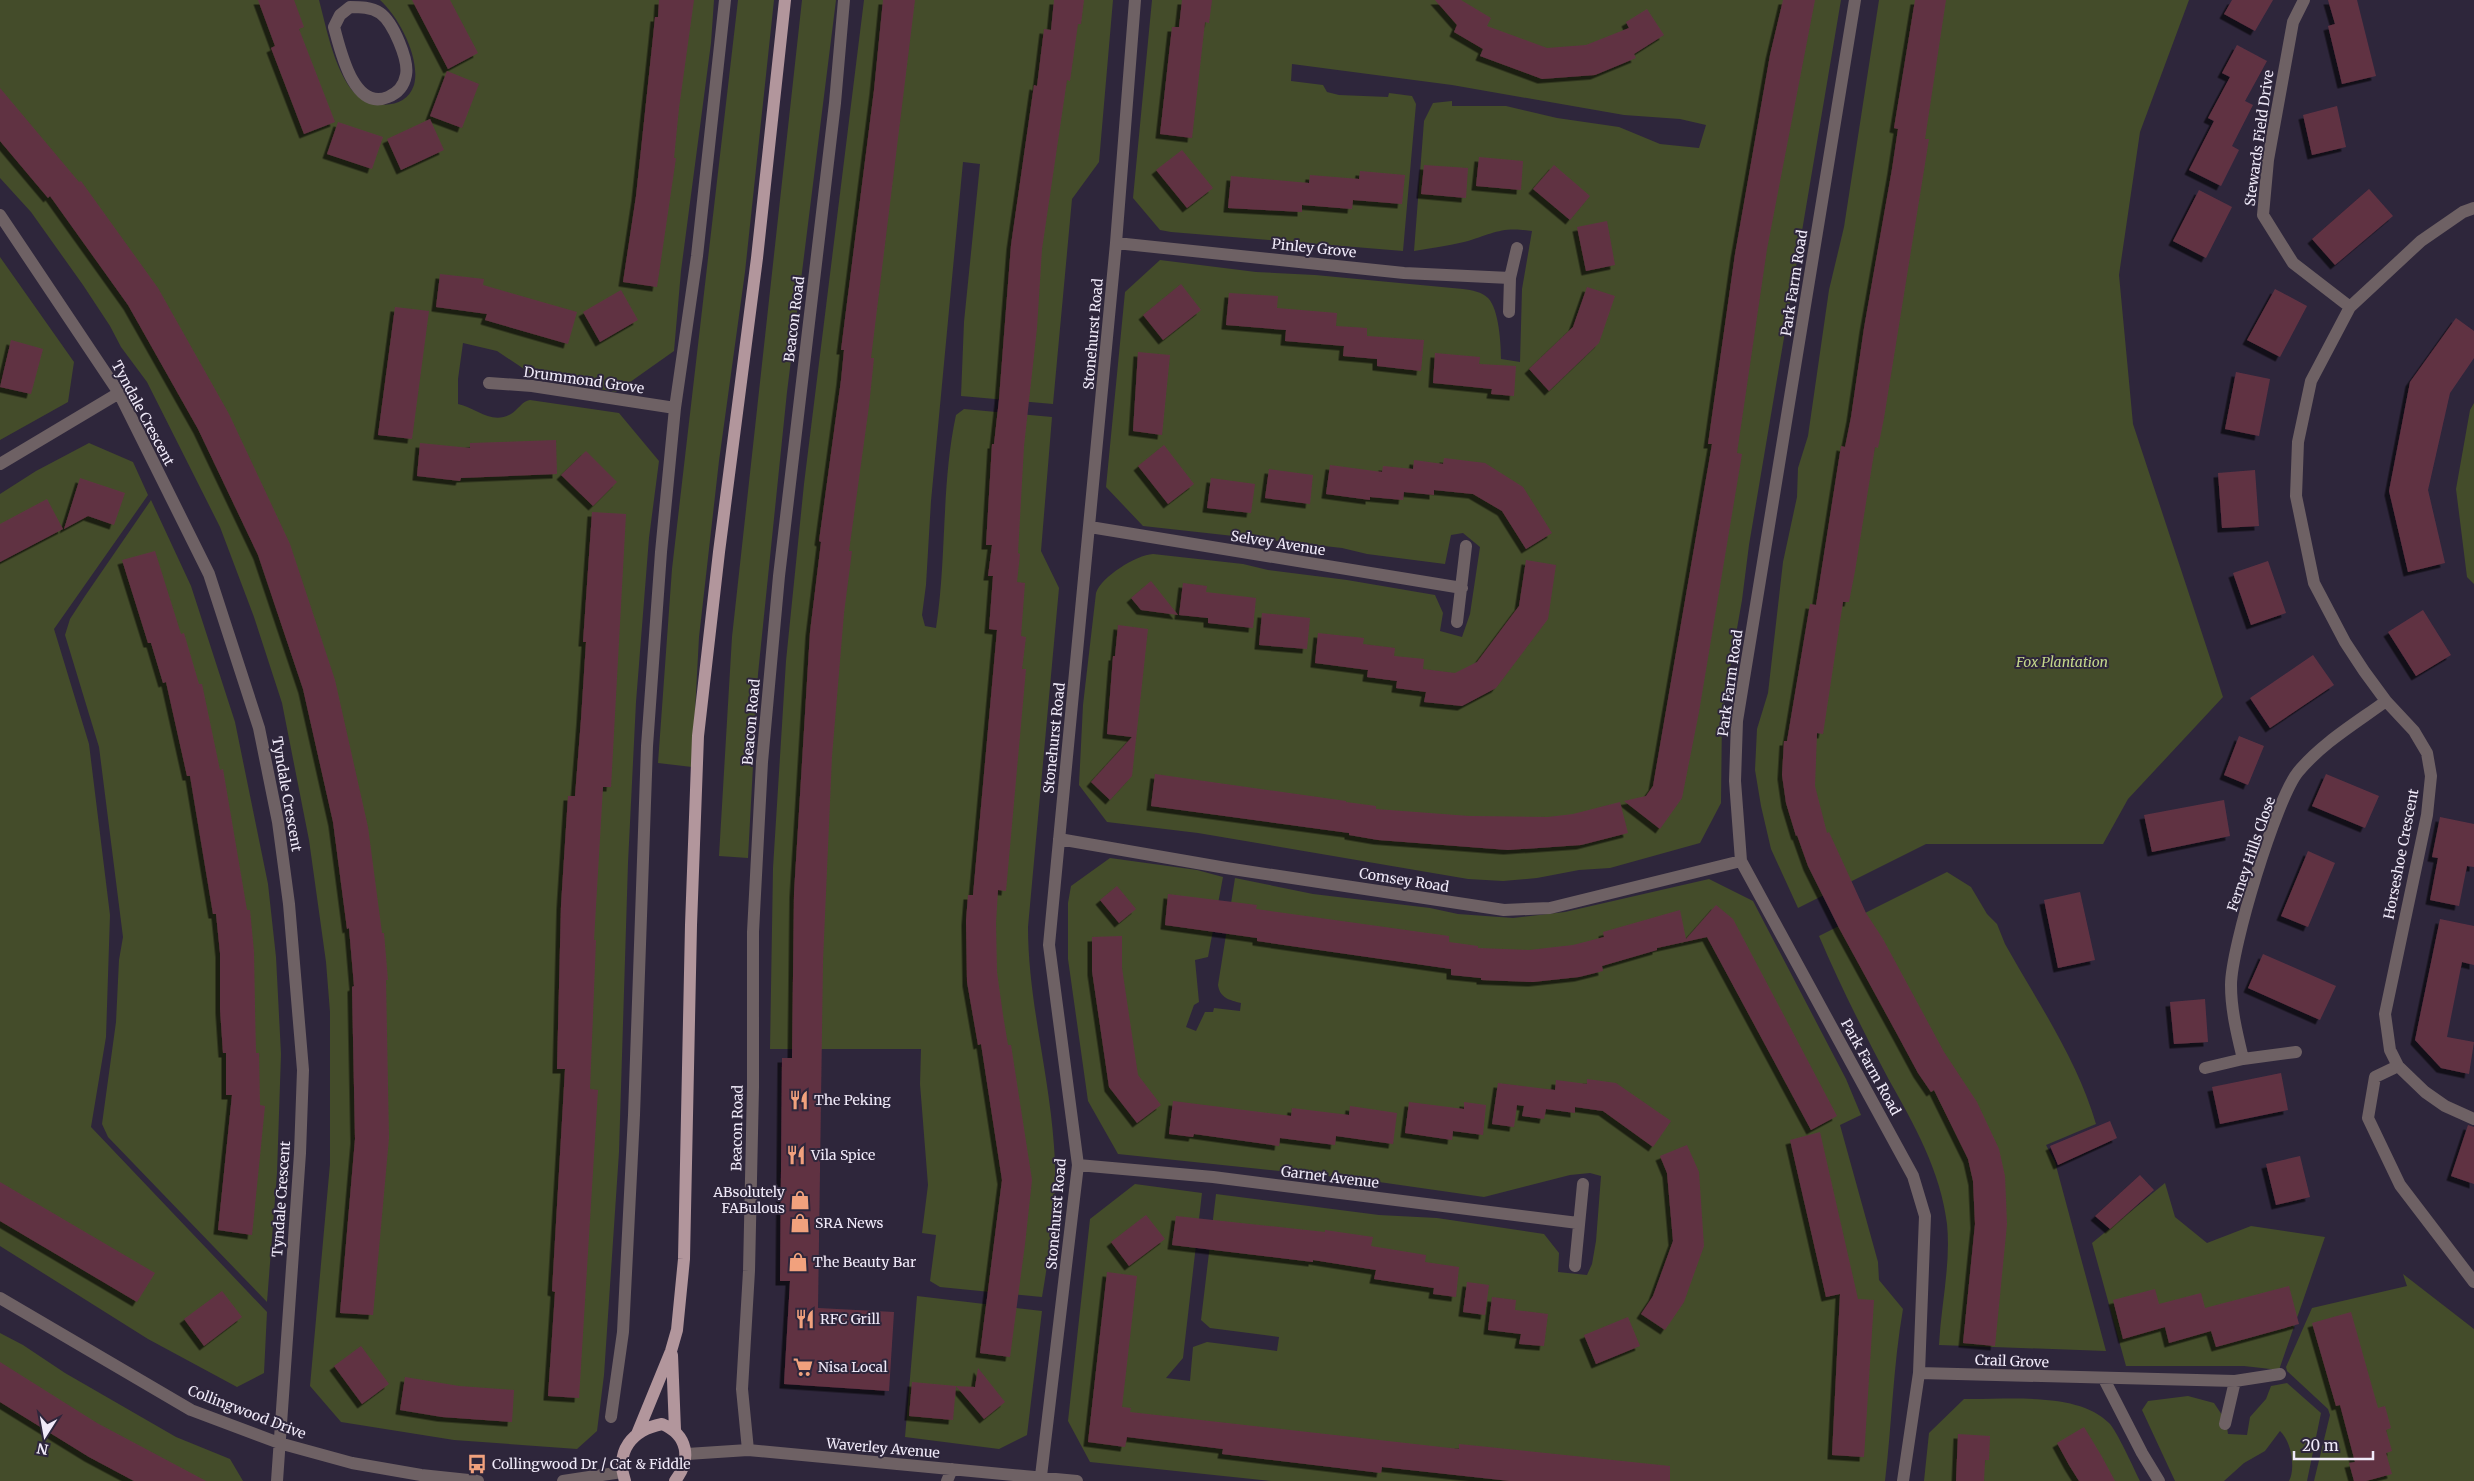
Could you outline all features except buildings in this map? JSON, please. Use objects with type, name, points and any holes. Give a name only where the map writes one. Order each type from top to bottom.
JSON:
[{"type":"main road","points":[[624,1477],[623,1455],[637,1434],[671,1351],[677,1330],[684,1259],[691,925],[698,736],[719,552],[757,258],[784,0]]},
{"type":"main road","points":[[671,1351],[675,1430]]},
{"type":"main road","points":[[637,1434],[650,1427],[662,1424],[675,1430],[684,1442],[687,1454],[675,1481]]},
{"type":"street","points":[[611,1417],[623,1332],[647,746],[661,552],[676,408],[697,256],[725,0]]},
{"type":"street","name":"Beacon Road","points":[[748,1450],[742,1389],[749,1271],[753,1087],[753,932],[762,762],[778,576],[835,103],[844,0]]},
{"type":"street","name":"Stonehurst Road","points":[[1041,1476],[1078,1166],[1049,945],[1116,243],[1135,0]]},
{"type":"street","name":"Park Farm Road","points":[[1855,0],[1737,722],[1735,781],[1741,861],[1913,1176],[1925,1216],[1919,1373],[1903,1481]]},
{"type":"street","name":"Stewards Field Drive","points":[[2304,0],[2293,22],[2268,160],[2263,215],[2293,263],[2350,307]]},
{"type":"street","points":[[349,4],[366,8],[385,18],[390,24],[407,63],[403,85],[396,93],[384,99],[370,98],[359,90],[346,70],[334,27],[340,15],[349,4]]},
{"type":"street","name":"Horseshoe Crescent","points":[[2474,208],[2462,212],[2421,241],[2350,307],[2311,381],[2298,442],[2296,496],[2314,583],[2345,642],[2386,701],[2414,731],[2427,753],[2431,776],[2427,815],[2385,1014],[2390,1050],[2398,1066],[2425,1092],[2445,1106],[2474,1119]]},
{"type":"street","name":"Tyndale Crescent","points":[[0,215],[118,393],[209,574],[260,728],[278,822],[289,904],[303,1070],[299,1163],[277,1481]]},
{"type":"street","name":"Pinley Grove","points":[[1116,243],[1404,272],[1510,278]]},
{"type":"street","points":[[1509,312],[1510,278],[1517,248]]},
{"type":"street","name":"Drummond Grove","points":[[489,383],[532,386],[676,408]]},
{"type":"street","points":[[0,464],[118,393]]},
{"type":"street","name":"Selvey Avenue","points":[[1090,527],[1462,588]]},
{"type":"street","points":[[1457,622],[1466,546]]},
{"type":"street","name":"Ferney Hills Close","points":[[2243,1059],[2233,1010],[2231,983],[2237,944],[2282,806],[2297,773],[2326,744],[2386,701]]},
{"type":"street","name":"Comsey Road","points":[[1060,839],[1226,868],[1504,910],[1550,908],[1741,861]]},
{"type":"street","points":[[2205,1068],[2243,1059],[2296,1052]]},
{"type":"street","points":[[2398,1066],[2376,1077],[2368,1118],[2400,1185],[2474,1282]]},
{"type":"street","name":"Garnet Avenue","points":[[1078,1166],[1223,1178],[1578,1223]]},
{"type":"street","points":[[1576,1266],[1578,1223],[1583,1184]]},
{"type":"street","name":"Collingwood Drive","points":[[0,1298],[191,1410],[279,1443],[352,1463],[421,1475],[478,1481]]},
{"type":"street","name":"Crail Grove","points":[[1919,1373],[2235,1381],[2280,1374]]},
{"type":"street","points":[[2104,1379],[2142,1453],[2159,1481]]},
{"type":"street","points":[[2225,1424],[2235,1381]]},
{"type":"street","name":"Waverley Avenue","points":[[687,1454],[748,1450],[949,1475],[1041,1476],[1077,1481]]},
{"type":"street","points":[[564,1481],[624,1477]]},
{"type":"green space","points":[[0,0],[319,0],[331,46],[340,69],[351,89],[366,100],[385,105],[394,104],[409,94],[414,85],[415,75],[414,63],[407,39],[394,17],[380,0],[714,0],[711,43],[681,271],[674,351],[616,392],[536,377],[497,351],[463,343],[458,379],[458,404],[490,417],[504,417],[530,400],[619,413],[659,461],[649,538],[636,702],[628,863],[619,1152],[604,1375],[597,1431],[577,1449],[454,1440],[341,1422],[310,1386],[330,1164],[330,1012],[326,962],[309,840],[282,703],[254,617],[220,527],[147,382],[121,347],[110,326],[83,285],[31,212],[0,178]]},
{"type":"green space","points":[[738,0],[774,0],[745,272],[719,461],[699,637],[692,767],[658,763],[672,569]]},
{"type":"green space","points":[[802,0],[836,0],[787,392],[758,674],[748,858],[719,856],[732,637]]},
{"type":"green space","points":[[864,0],[1113,0],[1099,162],[1072,199],[1053,404],[961,396],[964,322],[980,164],[963,162],[922,615],[925,626],[936,628],[942,575],[948,468],[956,415],[964,409],[1052,417],[1041,551],[1059,588],[1028,927],[1031,982],[1048,1091],[1055,1165],[1052,1222],[1042,1297],[940,1287],[930,1281],[936,1235],[922,1233],[928,1185],[920,1084],[921,1049],[770,1049],[773,868],[786,661],[804,484]]},
{"type":"green space","points":[[1152,0],[1841,0],[1722,714],[1721,803],[1700,843],[1610,868],[1579,870],[1537,878],[1503,881],[1468,879],[1198,833],[1107,822],[1079,785],[1083,705],[1096,593],[1105,580],[1120,568],[1138,558],[1153,554],[1243,564],[1268,570],[1347,580],[1435,595],[1443,613],[1440,631],[1462,637],[1470,614],[1480,547],[1463,533],[1451,535],[1445,564],[1367,554],[1342,548],[1143,526],[1106,487],[1125,292],[1160,260],[1256,272],[1315,275],[1470,290],[1483,294],[1492,303],[1499,327],[1501,359],[1520,362],[1522,289],[1532,231],[1504,230],[1464,242],[1414,251],[1424,121],[1433,103],[1452,101],[1452,106],[1506,106],[1557,118],[1619,127],[1660,144],[1699,148],[1706,125],[1680,119],[1624,115],[1452,85],[1292,64],[1291,81],[1323,85],[1327,92],[1339,95],[1388,97],[1389,93],[1412,96],[1416,104],[1403,251],[1160,230],[1133,198]]},
{"type":"green space","name":"Fox Plantation","points":[[1879,0],[2189,0],[2140,132],[2119,275],[2133,424],[2223,697],[2128,799],[2103,844],[1926,844],[1798,908],[1771,849],[1761,806],[1755,770],[1757,729],[1768,693],[1783,562],[1797,497],[1798,468],[1808,436],[1829,290],[1844,227]]},
{"type":"green space","points":[[0,257],[74,362],[68,402],[0,440]]},
{"type":"green space","points":[[2474,403],[2474,584],[2467,577],[2456,489],[2470,410]]},
{"type":"green space","points":[[89,443],[133,462],[148,495],[54,629],[89,744],[110,915],[106,1037],[91,1127],[267,1312],[264,1373],[237,1387],[148,1339],[0,1246],[0,494],[36,471]]},
{"type":"green space","points":[[151,500],[191,586],[235,722],[268,884],[276,957],[281,1054],[277,1173],[267,1302],[108,1137],[102,1124],[116,1022],[119,960],[123,937],[99,747],[65,635],[70,619]]},
{"type":"green space","points":[[1110,858],[1197,870],[1223,877],[1208,957],[1195,960],[1199,1002],[1194,1005],[1186,1027],[1196,1031],[1205,1012],[1213,1012],[1214,1008],[1240,1011],[1241,1003],[1223,996],[1218,985],[1235,878],[1313,894],[1430,908],[1458,914],[1513,918],[1565,912],[1709,879],[1753,901],[1846,1079],[1861,1115],[1840,1125],[1878,1262],[1879,1280],[1903,1309],[1885,1481],[1271,1481],[1090,1462],[1068,1421],[1090,1219],[1135,1184],[1202,1193],[1183,1358],[1166,1378],[1190,1381],[1193,1347],[1207,1342],[1277,1351],[1279,1337],[1210,1328],[1201,1320],[1216,1194],[1379,1215],[1437,1218],[1544,1234],[1559,1253],[1558,1272],[1587,1275],[1592,1264],[1596,1241],[1601,1176],[1590,1173],[1570,1175],[1484,1197],[1365,1180],[1118,1154],[1088,1101],[1068,959],[1068,903],[1071,886]]},
{"type":"green space","points":[[1947,872],[1971,887],[1987,914],[1997,924],[2005,944],[2068,1054],[2079,1077],[2096,1124],[2046,1145],[2055,1162],[2106,1351],[1939,1345],[1947,1269],[1948,1239],[1944,1205],[1939,1186],[1917,1131],[1861,1027],[1819,936]]},
{"type":"green space","points":[[2165,1183],[2175,1217],[2207,1243],[2251,1226],[2325,1237],[2279,1370],[2244,1366],[2126,1366],[2092,1243]]},
{"type":"green space","points":[[2403,1274],[2474,1329],[2474,1481],[2314,1481],[2330,1415],[2328,1409],[2287,1371],[2286,1367],[2312,1308],[2407,1286]]},
{"type":"green space","points":[[917,1296],[1042,1311],[1027,1435],[999,1449],[905,1437]]},
{"type":"green space","points":[[0,1333],[176,1437],[230,1459],[243,1481],[0,1481]]},
{"type":"green space","points":[[2287,1383],[2321,1413],[2307,1481],[2289,1481],[2292,1469],[2290,1448],[2280,1431],[2265,1451],[2244,1463],[2224,1481],[2175,1481],[2142,1410],[2148,1401],[2188,1396],[2214,1403],[2226,1421],[2228,1434],[2247,1435],[2250,1417],[2266,1399],[2271,1386]]},
{"type":"green space","points":[[1964,1399],[2041,1399],[2079,1406],[2096,1413],[2112,1427],[2140,1481],[1924,1481],[1929,1433]]},
{"type":"place","name":"The Peking","points":[[799,1100]]},
{"type":"place","name":"Vila Spice","points":[[796,1155]]},
{"type":"place","name":"ABsolutely FABulous","points":[[800,1200]]},
{"type":"place","name":"SRA News","points":[[800,1223]]},
{"type":"place","name":"The Beauty Bar","points":[[798,1262]]},
{"type":"place","name":"RFC Grill","points":[[805,1319]]},
{"type":"place","name":"Nisa Local","points":[[803,1367]]},
{"type":"place","name":"Collingwood Dr / Cat & Fiddle","points":[[477,1464]]}]
